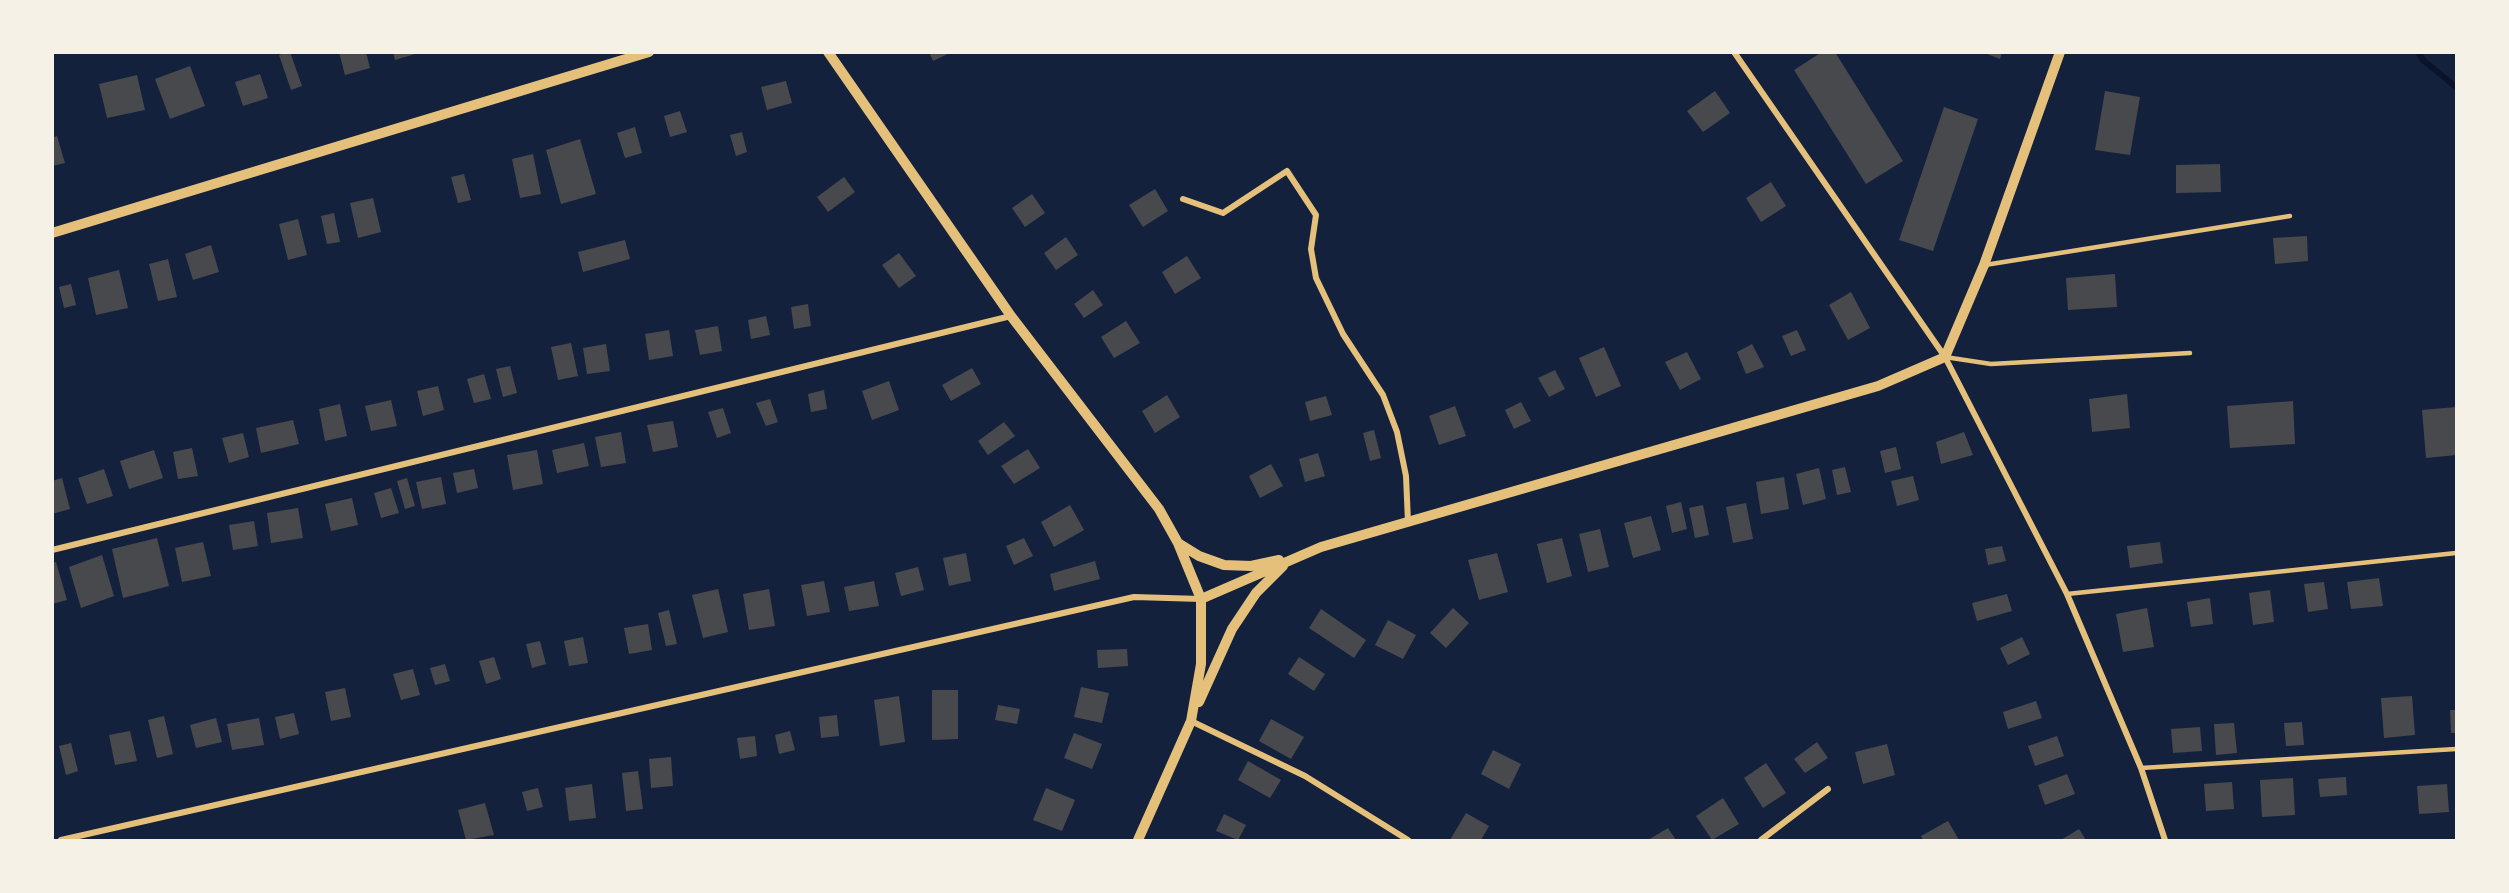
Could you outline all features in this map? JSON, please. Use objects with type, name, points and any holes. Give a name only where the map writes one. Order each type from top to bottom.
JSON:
[{"type":"street","points":[[52,233],[648,52]]},
{"type":"street","points":[[828,52],[1011,316],[1159,509],[1178,543],[1201,599],[1201,664],[1191,721]]},
{"type":"street","points":[[1734,52],[1945,357],[2067,594],[2141,768],[2165,840]]},
{"type":"street","points":[[61,840],[1134,597],[1201,599],[1291,558],[1321,547],[1878,386],[1945,357],[1984,266],[2060,52]]},
{"type":"street","points":[[1183,199],[1223,213],[1287,171],[1316,215],[1311,249],[1316,278],[1343,334],[1383,395],[1397,432],[1406,476],[1408,522]]},
{"type":"street","points":[[52,550],[1011,316]]},
{"type":"street","points":[[1178,543],[1199,556],[1224,565],[1251,566],[1291,558]]},
{"type":"street","points":[[1138,840],[1232,629],[1256,594],[1291,558]]},
{"type":"street","points":[[1191,721],[1305,776],[1408,840]]},
{"type":"street","points":[[1761,840],[1828,789]]},
{"type":"lane","points":[[1984,266],[2290,216]]},
{"type":"lane","points":[[1945,357],[1991,364],[2190,353]]},
{"type":"lane","points":[[2067,594],[2457,553]]},
{"type":"lane","points":[[2141,768],[2457,749]]},
{"type":"building","points":[[290,52],[302,86],[291,90],[279,55]]},
{"type":"building","points":[[339,52],[366,52],[370,68],[345,75]]},
{"type":"building","points":[[393,52],[414,52],[415,54],[395,60]]},
{"type":"building","points":[[929,52],[952,52],[933,61]]},
{"type":"building","points":[[1822,52],[1835,52],[1903,161],[1866,184],[1794,70]]},
{"type":"building","points":[[1982,52],[2002,52],[2000,59]]},
{"type":"building","points":[[190,66],[205,106],[170,119],[155,79]]},
{"type":"building","points":[[260,74],[268,98],[243,106],[235,82]]},
{"type":"building","points":[[137,75],[145,110],[107,118],[99,84]]},
{"type":"building","points":[[786,81],[792,103],[767,110],[761,87]]},
{"type":"building","points":[[1715,91],[1730,113],[1703,132],[1687,111]]},
{"type":"building","points":[[2105,91],[2140,97],[2130,155],[2095,150]]},
{"type":"building","points":[[1944,107],[1978,119],[1933,251],[1899,240]]},
{"type":"building","points":[[680,111],[687,132],[670,137],[664,116]]},
{"type":"building","points":[[635,127],[642,153],[625,158],[617,133]]},
{"type":"building","points":[[742,132],[747,152],[736,156],[730,135]]},
{"type":"building","points":[[57,136],[65,163],[52,166],[52,138]]},
{"type":"building","points":[[580,139],[596,194],[561,204],[546,150]]},
{"type":"building","points":[[533,154],[541,194],[520,198],[512,159]]},
{"type":"building","points":[[2220,164],[2221,192],[2176,193],[2176,165]]},
{"type":"building","points":[[464,174],[471,200],[458,203],[451,177]]},
{"type":"building","points":[[844,177],[855,192],[828,212],[817,197]]},
{"type":"building","points":[[1771,182],[1786,206],[1761,222],[1746,198]]},
{"type":"building","points":[[1155,189],[1168,211],[1143,227],[1129,205]]},
{"type":"building","points":[[1032,194],[1045,213],[1025,227],[1012,208]]},
{"type":"building","points":[[373,198],[381,232],[358,238],[350,203]]},
{"type":"building","points":[[334,213],[340,242],[327,244],[321,216]]},
{"type":"building","points":[[298,219],[307,255],[288,260],[279,224]]},
{"type":"building","points":[[2307,236],[2308,261],[2275,264],[2273,238]]},
{"type":"building","points":[[1066,237],[1078,255],[1056,270],[1044,253]]},
{"type":"building","points":[[625,240],[630,259],[583,272],[578,252]]},
{"type":"building","points":[[211,245],[219,272],[193,280],[185,254]]},
{"type":"building","points":[[899,253],[916,276],[899,288],[882,265]]},
{"type":"building","points":[[1187,256],[1201,278],[1175,294],[1162,272]]},
{"type":"building","points":[[168,259],[177,297],[158,301],[149,264]]},
{"type":"building","points":[[119,270],[128,308],[96,315],[88,278]]},
{"type":"building","points":[[2115,274],[2117,307],[2068,310],[2066,278]]},
{"type":"building","points":[[71,284],[76,305],[64,308],[59,287]]},
{"type":"building","points":[[1093,290],[1103,305],[1084,318],[1074,304]]},
{"type":"building","points":[[1851,292],[1870,328],[1848,340],[1829,305]]},
{"type":"building","points":[[808,304],[811,326],[794,329],[791,307]]},
{"type":"building","points":[[766,316],[770,335],[751,339],[748,320]]},
{"type":"building","points":[[1126,321],[1140,343],[1114,358],[1101,337]]},
{"type":"building","points":[[718,326],[722,351],[700,355],[695,330]]},
{"type":"building","points":[[669,330],[673,356],[649,360],[645,334]]},
{"type":"building","points":[[1797,330],[1806,350],[1791,356],[1782,336]]},
{"type":"building","points":[[571,343],[578,376],[558,380],[551,347]]},
{"type":"building","points":[[606,344],[610,371],[587,374],[583,348]]},
{"type":"building","points":[[1752,344],[1764,367],[1746,374],[1737,352]]},
{"type":"building","points":[[1604,347],[1621,386],[1596,397],[1579,358]]},
{"type":"building","points":[[1687,352],[1701,379],[1680,390],[1665,362]]},
{"type":"building","points":[[510,366],[517,393],[503,397],[496,369]]},
{"type":"building","points":[[972,368],[981,384],[951,401],[942,385]]},
{"type":"building","points":[[1555,370],[1565,389],[1549,397],[1538,378]]},
{"type":"building","points":[[484,374],[491,399],[474,403],[467,379]]},
{"type":"building","points":[[889,381],[899,410],[872,420],[862,391]]},
{"type":"building","points":[[438,386],[444,410],[423,416],[417,391]]},
{"type":"building","points":[[824,390],[827,409],[811,412],[808,394]]},
{"type":"building","points":[[2127,394],[2130,428],[2092,432],[2089,399]]},
{"type":"building","points":[[1167,395],[1180,417],[1155,433],[1142,411]]},
{"type":"building","points":[[1326,396],[1332,415],[1310,421],[1305,402]]},
{"type":"building","points":[[770,399],[778,422],[766,426],[756,403]]},
{"type":"building","points":[[391,400],[397,426],[371,431],[365,406]]},
{"type":"building","points":[[2293,401],[2295,444],[2230,448],[2227,406]]},
{"type":"building","points":[[1521,402],[1531,421],[1514,429],[1505,410]]},
{"type":"building","points":[[340,404],[347,436],[325,441],[319,409]]},
{"type":"building","points":[[1455,406],[1466,436],[1439,445],[1429,416]]},
{"type":"building","points":[[2456,407],[2456,455],[2426,458],[2422,410]]},
{"type":"building","points":[[723,408],[731,433],[717,438],[708,412]]},
{"type":"building","points":[[293,420],[299,444],[261,453],[256,428]]},
{"type":"building","points":[[673,421],[678,447],[653,452],[647,425]]},
{"type":"building","points":[[1004,422],[1015,436],[988,455],[978,441]]},
{"type":"building","points":[[1374,430],[1381,458],[1370,461],[1363,433]]},
{"type":"building","points":[[621,432],[626,463],[601,467],[595,437]]},
{"type":"building","points":[[1964,432],[1973,455],[1941,464],[1936,442]]},
{"type":"building","points":[[243,433],[249,457],[229,463],[222,438]]},
{"type":"building","points":[[584,443],[589,466],[557,473],[552,450]]},
{"type":"building","points":[[1896,447],[1901,469],[1885,473],[1880,451]]},
{"type":"building","points":[[192,448],[198,476],[178,479],[173,452]]},
{"type":"building","points":[[1028,449],[1040,468],[1014,484],[1001,466]]},
{"type":"building","points":[[154,450],[163,478],[129,489],[120,461]]},
{"type":"building","points":[[537,450],[543,484],[513,490],[507,455]]},
{"type":"building","points":[[1318,453],[1325,476],[1305,482],[1299,459]]},
{"type":"building","points":[[1271,464],[1283,486],[1260,498],[1249,476]]},
{"type":"building","points":[[1845,467],[1851,492],[1837,495],[1832,470]]},
{"type":"building","points":[[1819,468],[1826,499],[1803,505],[1796,474]]},
{"type":"building","points":[[104,469],[113,496],[87,504],[78,478]]},
{"type":"building","points":[[474,469],[478,488],[457,493],[453,473]]},
{"type":"building","points":[[1913,476],[1919,500],[1897,506],[1891,481]]},
{"type":"building","points":[[441,477],[446,504],[422,509],[416,482]]},
{"type":"building","points":[[1784,477],[1789,509],[1761,514],[1756,482]]},
{"type":"building","points":[[62,478],[70,509],[52,514],[52,481]]},
{"type":"building","points":[[407,478],[415,506],[405,509],[397,481]]},
{"type":"building","points":[[391,488],[399,513],[381,518],[374,493]]},
{"type":"building","points":[[352,498],[358,525],[331,531],[325,504]]},
{"type":"building","points":[[1681,502],[1687,529],[1672,533],[1666,506]]},
{"type":"building","points":[[1746,503],[1753,539],[1733,543],[1726,507]]},
{"type":"building","points":[[1070,505],[1084,530],[1054,547],[1041,522]]},
{"type":"building","points":[[1703,505],[1709,535],[1695,538],[1689,508]]},
{"type":"building","points":[[298,508],[303,538],[271,543],[267,513]]},
{"type":"building","points":[[1651,516],[1661,550],[1633,558],[1624,523]]},
{"type":"building","points":[[254,521],[258,546],[233,550],[229,525]]},
{"type":"building","points":[[1600,529],[1609,567],[1588,572],[1579,534]]},
{"type":"building","points":[[157,538],[169,586],[123,598],[112,549]]},
{"type":"building","points":[[1024,538],[1033,556],[1014,565],[1006,546]]},
{"type":"building","points":[[1562,538],[1572,576],[1547,583],[1537,544]]},
{"type":"building","points":[[203,542],[211,576],[182,582],[175,548]]},
{"type":"building","points":[[2160,542],[2163,563],[2130,568],[2127,546]]},
{"type":"building","points":[[2002,546],[2006,561],[1988,565],[1985,549]]},
{"type":"building","points":[[966,553],[971,581],[949,586],[943,558]]},
{"type":"building","points":[[1497,553],[1508,592],[1479,600],[1468,560]]},
{"type":"building","points":[[102,555],[114,596],[81,608],[69,567]]},
{"type":"building","points":[[1095,561],[1100,579],[1054,591],[1050,574]]},
{"type":"building","points":[[56,562],[67,600],[52,604],[52,563]]},
{"type":"building","points":[[918,567],[924,590],[901,596],[895,573]]},
{"type":"building","points":[[2379,578],[2383,606],[2351,609],[2347,582]]},
{"type":"building","points":[[824,581],[830,612],[807,616],[801,585]]},
{"type":"building","points":[[874,581],[879,606],[849,611],[844,587]]},
{"type":"building","points":[[2324,582],[2328,609],[2308,612],[2304,584]]},
{"type":"building","points":[[718,589],[728,632],[703,638],[692,595]]},
{"type":"building","points":[[769,589],[775,626],[749,630],[743,594]]},
{"type":"building","points":[[2270,590],[2274,622],[2253,625],[2249,593]]},
{"type":"building","points":[[2007,594],[2012,611],[1977,621],[1972,603]]},
{"type":"building","points":[[2210,598],[2213,624],[2191,627],[2187,602]]},
{"type":"building","points":[[1453,608],[1469,623],[1446,648],[1430,633]]},
{"type":"building","points":[[2147,608],[2154,647],[2123,652],[2116,614]]},
{"type":"building","points":[[1321,609],[1366,640],[1354,658],[1309,628]]},
{"type":"building","points":[[669,610],[677,644],[666,646],[658,613]]},
{"type":"building","points":[[1388,620],[1416,635],[1403,659],[1375,645]]},
{"type":"building","points":[[648,624],[652,650],[629,654],[624,628]]},
{"type":"building","points":[[583,637],[588,663],[569,666],[564,641]]},
{"type":"building","points":[[2022,637],[2030,654],[2008,665],[2000,648]]},
{"type":"building","points":[[540,641],[546,664],[532,668],[526,644]]},
{"type":"building","points":[[1127,649],[1128,666],[1098,668],[1097,650]]},
{"type":"building","points":[[494,657],[501,679],[486,684],[479,661]]},
{"type":"building","points":[[1299,657],[1325,674],[1314,691],[1288,674]]},
{"type":"building","points":[[445,664],[450,681],[435,685],[430,668]]},
{"type":"building","points":[[413,669],[420,695],[401,700],[393,674]]},
{"type":"building","points":[[1081,687],[1109,693],[1102,723],[1074,717]]},
{"type":"building","points":[[345,688],[351,717],[331,721],[325,692]]},
{"type":"building","points":[[932,690],[958,690],[958,739],[932,740]]},
{"type":"building","points":[[899,696],[905,742],[880,746],[874,700]]},
{"type":"building","points":[[2412,696],[2415,735],[2384,738],[2381,698]]},
{"type":"building","points":[[2036,701],[2042,718],[2008,729],[2003,712]]},
{"type":"building","points":[[998,705],[1020,709],[1017,724],[995,720]]},
{"type":"building","points":[[2450,710],[2456,710],[2456,733],[2451,733]]},
{"type":"building","points":[[294,713],[299,734],[280,739],[275,717]]},
{"type":"building","points":[[837,715],[839,736],[821,738],[819,717]]},
{"type":"building","points":[[164,716],[173,754],[157,758],[148,720]]},
{"type":"building","points":[[216,718],[222,742],[196,748],[190,725]]},
{"type":"building","points":[[259,718],[264,745],[232,750],[227,724]]},
{"type":"building","points":[[1271,719],[1304,737],[1291,759],[1259,741]]},
{"type":"building","points":[[2302,722],[2304,745],[2286,746],[2284,723]]},
{"type":"building","points":[[2234,723],[2237,753],[2216,755],[2214,724]]},
{"type":"building","points":[[2200,727],[2202,751],[2173,753],[2171,729]]},
{"type":"building","points":[[130,731],[137,761],[115,765],[109,735]]},
{"type":"building","points":[[790,731],[795,750],[779,754],[775,735]]},
{"type":"building","points":[[1074,733],[1102,744],[1092,769],[1064,758]]},
{"type":"building","points":[[755,736],[757,756],[740,759],[737,738]]},
{"type":"building","points":[[2057,736],[2064,756],[2035,766],[2028,746]]},
{"type":"building","points":[[1817,742],[1828,758],[1805,773],[1794,759]]},
{"type":"building","points":[[71,743],[78,771],[66,775],[59,746]]},
{"type":"building","points":[[1887,744],[1895,775],[1863,784],[1855,752]]},
{"type":"building","points":[[1493,750],[1521,764],[1509,789],[1481,774]]},
{"type":"building","points":[[671,757],[673,786],[651,788],[649,759]]},
{"type":"building","points":[[1248,761],[1281,780],[1270,798],[1238,780]]},
{"type":"building","points":[[1766,763],[1786,793],[1763,808],[1744,778]]},
{"type":"building","points":[[638,771],[643,809],[626,811],[622,773]]},
{"type":"building","points":[[2067,774],[2075,794],[2045,805],[2038,785]]},
{"type":"building","points":[[2346,777],[2347,795],[2320,797],[2318,779]]},
{"type":"building","points":[[2293,778],[2295,815],[2262,817],[2260,780]]},
{"type":"building","points":[[2232,782],[2234,809],[2206,811],[2204,784]]},
{"type":"building","points":[[592,784],[596,818],[569,821],[565,788]]},
{"type":"building","points":[[2447,784],[2449,812],[2419,814],[2417,786]]},
{"type":"building","points":[[538,788],[543,807],[527,811],[522,792]]},
{"type":"building","points":[[1046,788],[1075,800],[1062,831],[1033,820]]},
{"type":"building","points":[[1723,798],[1739,824],[1712,840],[1696,816]]},
{"type":"building","points":[[485,803],[494,835],[466,840],[458,810]]},
{"type":"building","points":[[1466,813],[1489,826],[1481,840],[1450,840]]},
{"type":"building","points":[[1224,814],[1246,825],[1238,840],[1216,831]]},
{"type":"building","points":[[1948,821],[1959,840],[1923,840],[1921,836]]},
{"type":"building","points":[[1668,828],[1676,840],[1648,840]]},
{"type":"building","points":[[2079,829],[2086,840],[2061,840]]},
{"type":"waterway","points":[[2418,52],[2423,60],[2456,87]]}]
